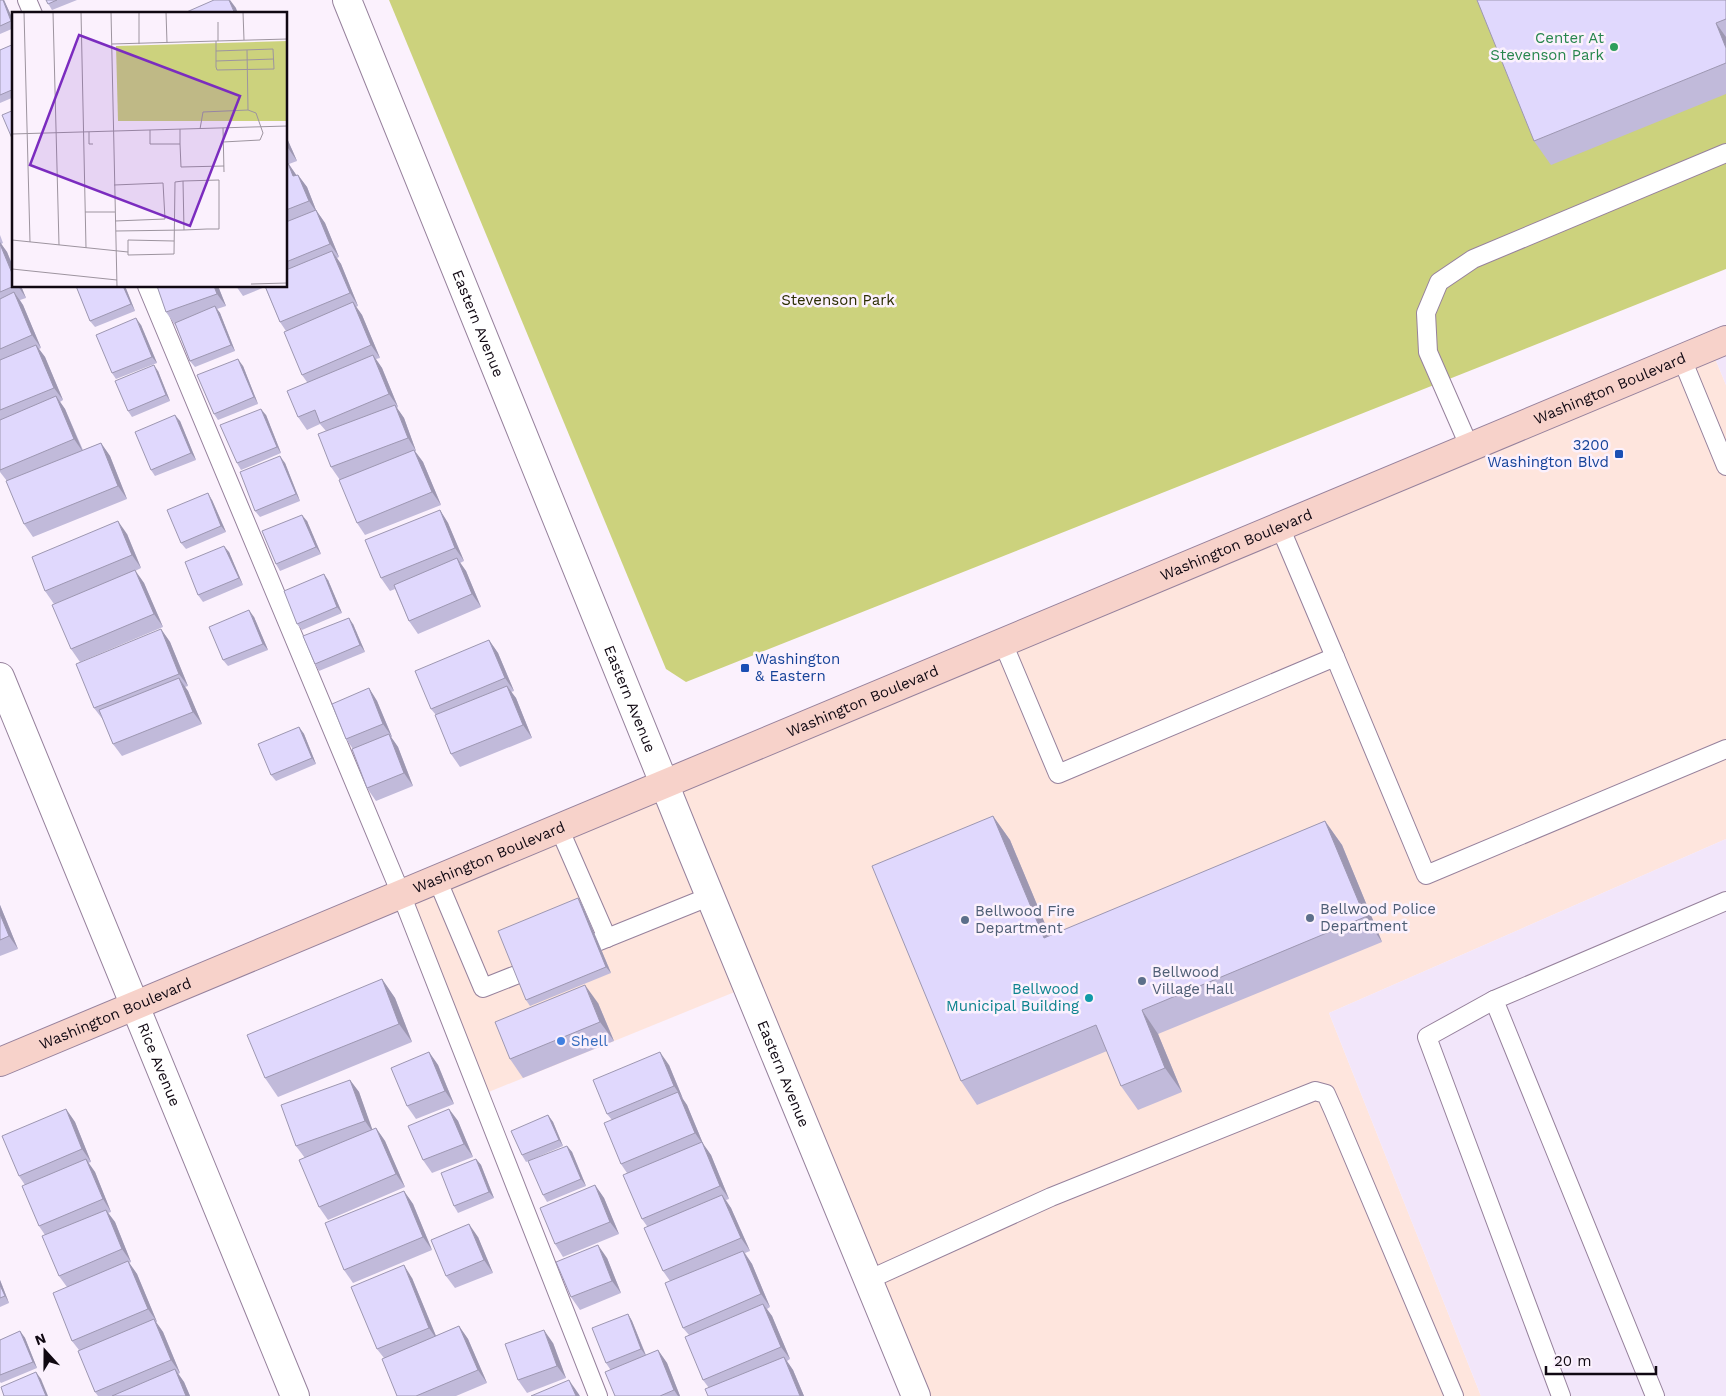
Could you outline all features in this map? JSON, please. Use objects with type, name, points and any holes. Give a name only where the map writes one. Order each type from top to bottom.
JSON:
[{"type":"street","name":"Eastern Avenue","points":[[347,0],[916,1396]]},
{"type":"street","name":"Washington Boulevard","points":[[0,1062],[1726,340]]},
{"type":"street","name":"Rice Avenue","points":[[0,677],[295,1396]]},
{"type":"lane","points":[[27,0],[32,12]]},
{"type":"lane","points":[[1470,448],[1428,352],[1426,313],[1439,282],[1474,259],[1726,153]]},
{"type":"lane","points":[[148,288],[401,894],[598,1396]]},
{"type":"lane","points":[[1682,358],[1726,466]]},
{"type":"lane","points":[[1280,527],[1426,875],[1726,749]]},
{"type":"lane","points":[[1003,643],[1058,774],[1335,657]]},
{"type":"lane","points":[[560,828],[602,940],[711,896]]},
{"type":"lane","points":[[438,879],[483,988],[516,975]]},
{"type":"lane","points":[[1561,1396],[1427,1037],[1494,1000],[1726,901]]},
{"type":"lane","points":[[1494,1000],[1655,1396]]},
{"type":"lane","points":[[868,1280],[1051,1197],[1315,1091],[1326,1094],[1454,1396]]},
{"type":"shaded area","points":[[1726,345],[1726,385],[1712,351]]},
{"type":"shaded area","points":[[1712,351],[1726,385],[1726,839],[1329,1013],[1481,1396],[929,1396],[677,780]]},
{"type":"shaded area","points":[[657,783],[742,989],[474,1098],[396,894]]},
{"type":"shaded area","points":[[1726,839],[1726,1396],[1481,1396],[1329,1013]]},
{"type":"green space","name":"Stevenson Park","points":[[389,0],[1726,0],[1726,269],[686,682],[666,669]]},
{"type":"building","points":[[0,0],[3,0],[11,21],[0,26]]},
{"type":"building","points":[[46,0],[57,0],[48,4]]},
{"type":"building","points":[[214,0],[229,0],[234,12],[187,12]]},
{"type":"building","name":"Center At Stevenson Park","points":[[1477,0],[1726,0],[1726,19],[1716,23],[1726,48],[1726,63],[1534,141]]},
{"type":"building","points":[[12,45],[12,90],[0,95],[0,50]]},
{"type":"building","points":[[12,111],[12,138],[2,115]]},
{"type":"building","points":[[288,163],[293,176],[298,175],[309,201],[288,209]]},
{"type":"building","points":[[316,210],[330,244],[288,261],[288,221]]},
{"type":"building","points":[[0,244],[12,273],[12,287],[0,292]]},
{"type":"building","points":[[332,251],[350,293],[280,322],[266,288],[288,288],[288,269]]},
{"type":"building","points":[[77,288],[124,288],[131,304],[90,321]]},
{"type":"building","points":[[158,288],[215,288],[217,294],[166,312]]},
{"type":"building","points":[[14,292],[32,335],[0,349],[0,299]]},
{"type":"building","points":[[353,302],[371,345],[302,375],[284,332]]},
{"type":"building","points":[[215,306],[231,345],[190,361],[175,323]]},
{"type":"building","points":[[136,318],[152,357],[112,373],[96,335]]},
{"type":"building","points":[[36,345],[54,388],[0,410],[0,360]]},
{"type":"building","points":[[373,355],[389,394],[320,423],[315,410],[298,417],[287,391]]},
{"type":"building","points":[[238,359],[254,397],[214,414],[197,375]]},
{"type":"building","points":[[154,365],[166,395],[128,411],[115,381]]},
{"type":"building","points":[[56,396],[74,439],[0,470],[0,420]]},
{"type":"building","points":[[395,405],[408,438],[331,467],[318,434]]},
{"type":"building","points":[[261,409],[277,447],[237,463],[220,425]]},
{"type":"building","points":[[175,415],[191,453],[151,470],[135,432]]},
{"type":"building","points":[[101,443],[118,486],[24,524],[6,481]]},
{"type":"building","points":[[414,450],[432,492],[357,523],[339,480]]},
{"type":"building","points":[[280,456],[296,494],[255,511],[240,472]]},
{"type":"building","points":[[208,493],[221,526],[181,543],[167,510]]},
{"type":"building","points":[[440,510],[455,548],[381,578],[365,540]]},
{"type":"building","points":[[302,515],[316,547],[276,564],[262,531]]},
{"type":"building","points":[[118,521],[132,555],[45,591],[32,557]]},
{"type":"building","points":[[224,546],[239,578],[198,595],[185,562]]},
{"type":"building","points":[[457,558],[472,594],[409,621],[394,585]]},
{"type":"building","points":[[135,570],[154,614],[71,649],[52,605]]},
{"type":"building","points":[[324,574],[337,607],[297,624],[284,591]]},
{"type":"building","points":[[249,610],[263,644],[223,660],[209,627]]},
{"type":"building","points":[[349,618],[360,645],[315,664],[303,636]]},
{"type":"building","points":[[161,629],[179,674],[94,708],[76,664]]},
{"type":"building","points":[[489,640],[505,678],[431,709],[415,671]]},
{"type":"building","points":[[179,678],[193,712],[113,744],[99,710]]},
{"type":"building","points":[[507,686],[523,725],[451,754],[435,715]]},
{"type":"building","points":[[369,688],[383,724],[346,739],[332,704]]},
{"type":"building","points":[[299,727],[312,758],[271,775],[258,744]]},
{"type":"building","points":[[389,734],[404,773],[367,788],[352,749]]},
{"type":"building","name":"Bellwood Municipal Building","points":[[993,816],[1044,938],[1325,821],[1365,917],[1142,1010],[1165,1068],[1121,1086],[1096,1025],[961,1081],[872,866]]},
{"type":"building","name":"Shell","points":[[578,898],[606,967],[526,1000],[498,931]]},
{"type":"building","points":[[0,914],[9,936],[0,940]]},
{"type":"building","points":[[382,979],[399,1024],[265,1078],[247,1035]]},
{"type":"building","points":[[585,985],[600,1022],[510,1059],[495,1022]]},
{"type":"building","points":[[429,1052],[445,1091],[407,1106],[391,1068]]},
{"type":"building","points":[[660,1052],[674,1086],[607,1114],[593,1080]]},
{"type":"building","points":[[350,1080],[365,1121],[296,1146],[281,1105]]},
{"type":"building","points":[[678,1092],[695,1133],[621,1164],[604,1123]]},
{"type":"building","points":[[66,1109],[82,1149],[19,1176],[2,1136]]},
{"type":"building","points":[[449,1109],[464,1144],[423,1160],[408,1126]]},
{"type":"building","points":[[548,1115],[559,1140],[522,1155],[511,1131]]},
{"type":"building","points":[[376,1128],[396,1174],[319,1207],[299,1160]]},
{"type":"building","points":[[702,1142],[720,1186],[642,1219],[623,1175]]},
{"type":"building","points":[[567,1146],[581,1179],[543,1195],[528,1161]]},
{"type":"building","points":[[86,1159],[103,1199],[39,1226],[22,1186]]},
{"type":"building","points":[[476,1159],[489,1192],[454,1206],[441,1173]]},
{"type":"building","points":[[595,1185],[610,1222],[555,1244],[540,1208]]},
{"type":"building","points":[[404,1191],[423,1237],[344,1270],[325,1223]]},
{"type":"building","points":[[722,1195],[741,1238],[663,1271],[644,1228]]},
{"type":"building","points":[[106,1210],[122,1249],[59,1276],[42,1236]]},
{"type":"building","points":[[469,1224],[484,1260],[446,1276],[431,1240]]},
{"type":"building","points":[[598,1245],[612,1281],[571,1297],[556,1262]]},
{"type":"building","points":[[743,1251],[761,1294],[683,1328],[665,1283]]},
{"type":"building","points":[[128,1261],[148,1309],[72,1341],[53,1293]]},
{"type":"building","points":[[404,1265],[429,1328],[377,1349],[351,1287]]},
{"type":"building","points":[[0,1285],[5,1296],[0,1298]]},
{"type":"building","points":[[763,1304],[781,1347],[703,1380],[685,1337]]},
{"type":"building","points":[[628,1314],[641,1349],[606,1363],[592,1328]]},
{"type":"building","points":[[154,1319],[171,1360],[95,1392],[78,1351]]},
{"type":"building","points":[[459,1326],[478,1370],[416,1396],[397,1396],[382,1359]]},
{"type":"building","points":[[544,1330],[557,1366],[518,1380],[505,1344]]},
{"type":"building","points":[[20,1331],[33,1362],[0,1375],[0,1340]]},
{"type":"building","points":[[658,1350],[674,1390],[660,1396],[615,1396],[605,1372]]},
{"type":"building","points":[[784,1357],[800,1396],[708,1396],[705,1389]]},
{"type":"building","points":[[175,1369],[186,1396],[112,1396]]},
{"type":"building","points":[[36,1372],[46,1396],[4,1396],[1,1387]]},
{"type":"building","points":[[569,1380],[576,1396],[531,1396]]},
{"type":"place","name":"Center At Stevenson Park","points":[[1614,47]]},
{"type":"place","name":"3200 Washington Blvd","points":[[1619,454]]},
{"type":"place","name":"Washington & Eastern","points":[[745,668]]},
{"type":"place","name":"Bellwood Police Department","points":[[1310,918]]},
{"type":"place","name":"Bellwood Fire Department","points":[[965,920]]},
{"type":"place","name":"Bellwood Village Hall","points":[[1142,981]]},
{"type":"place","name":"Bellwood Municipal Building","points":[[1089,998]]},
{"type":"place","name":"Shell","points":[[561,1041]]}]
